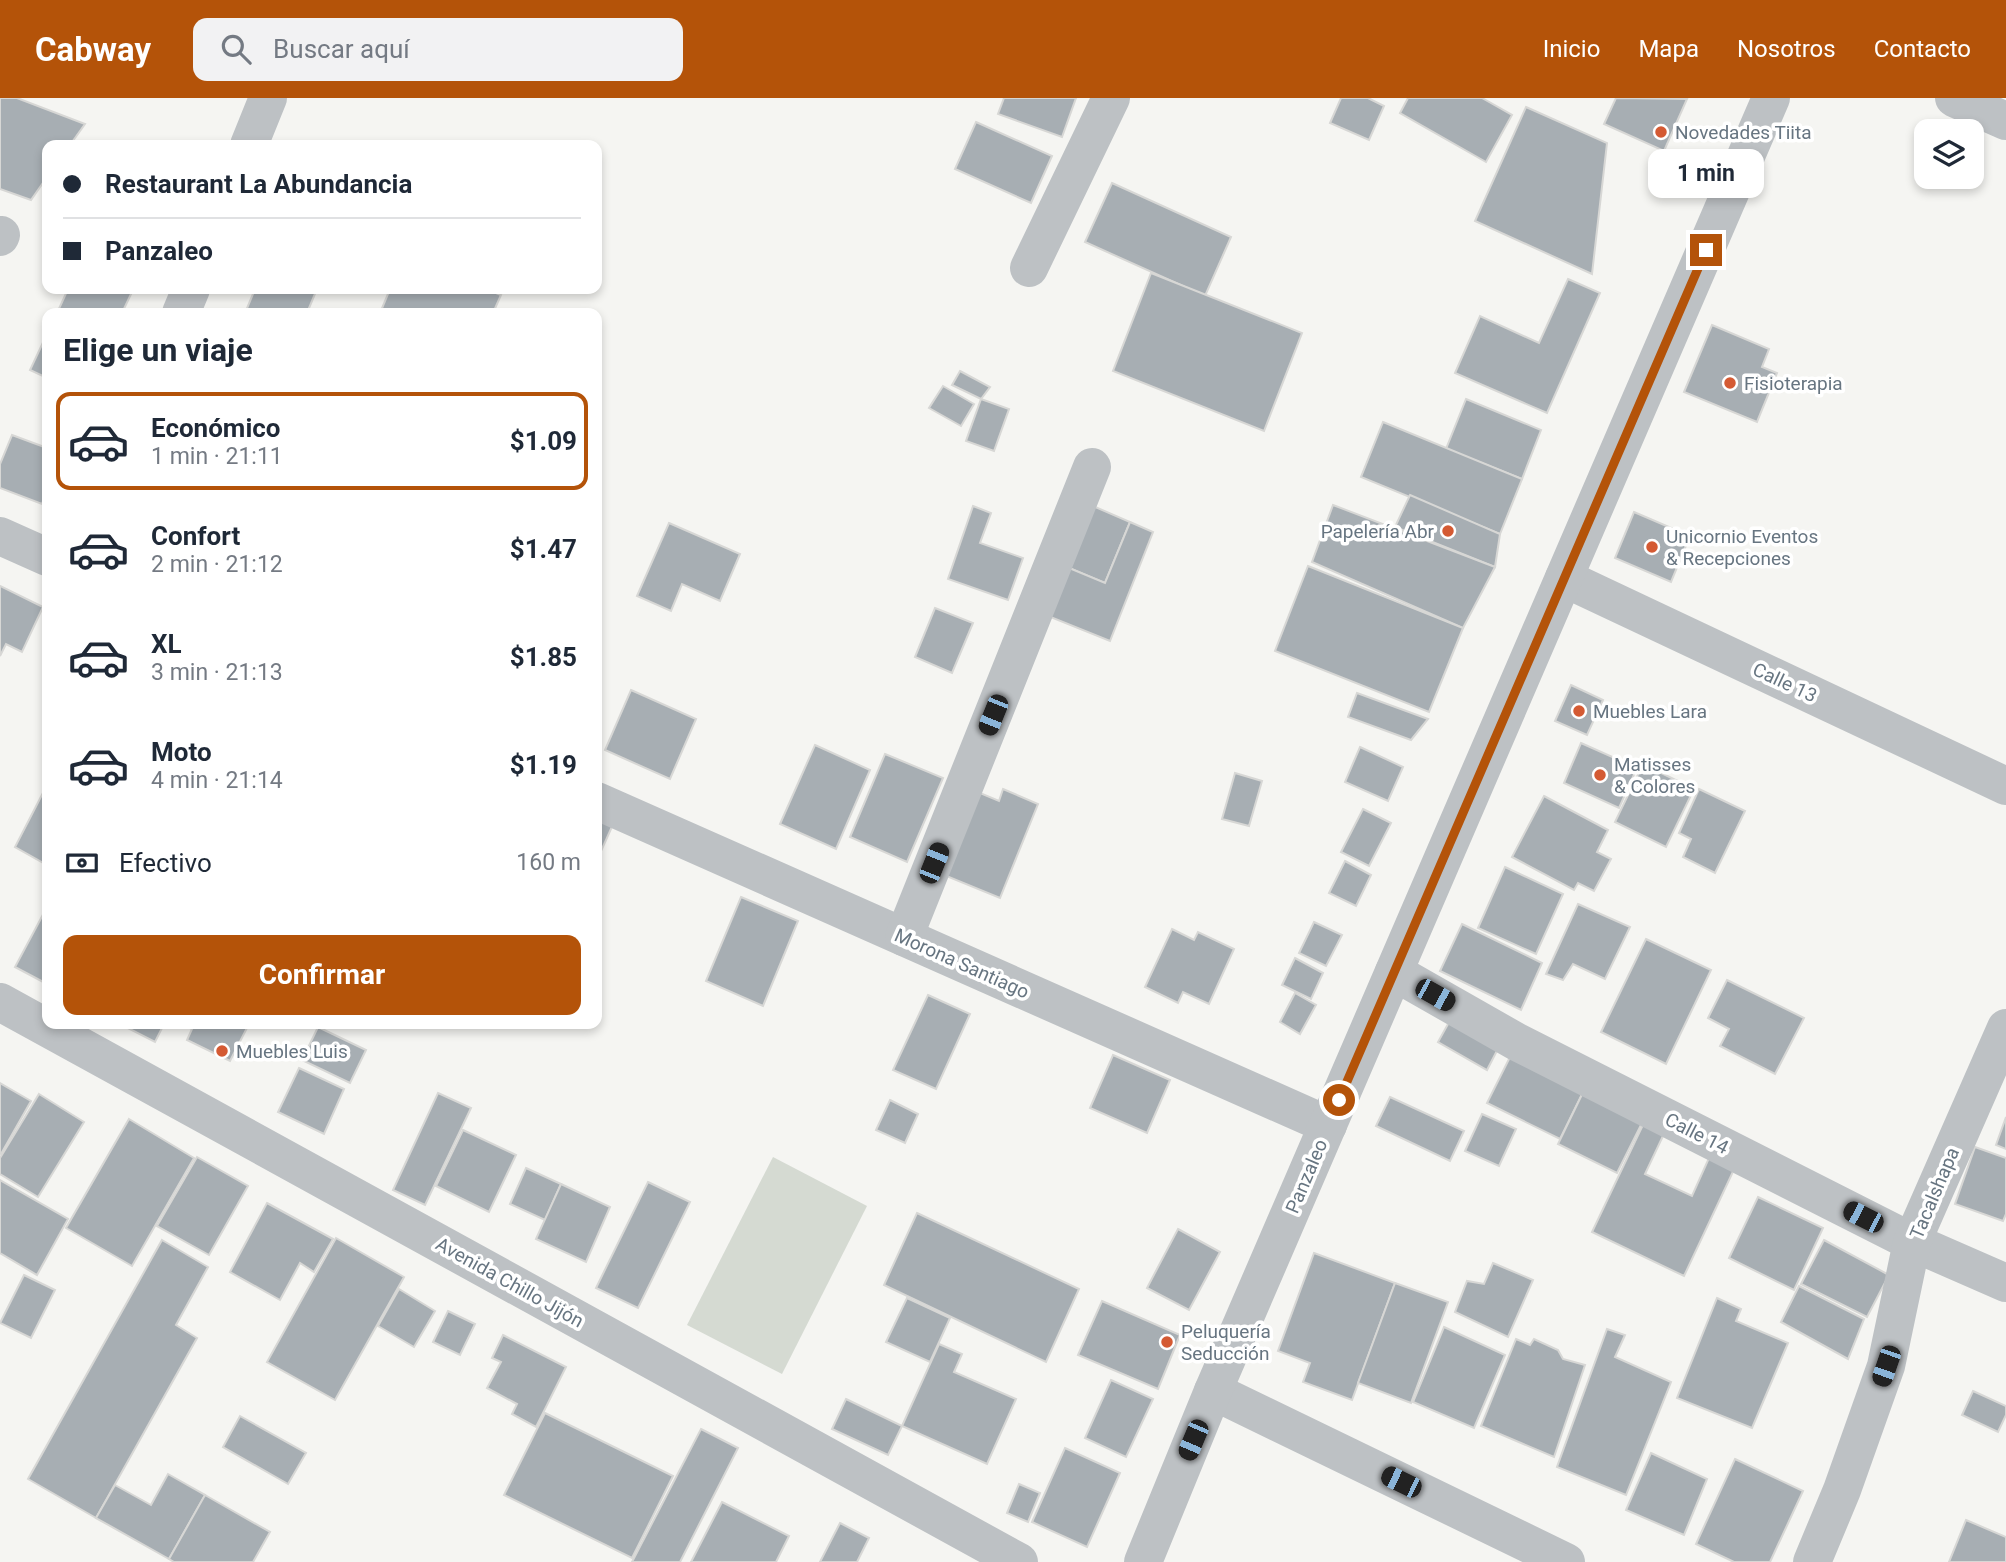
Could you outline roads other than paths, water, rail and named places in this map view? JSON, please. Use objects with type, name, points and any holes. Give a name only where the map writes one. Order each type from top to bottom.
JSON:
[{"type":"street","points":[[251,140],[268,98]]},
{"type":"street","points":[[1029,268],[1111,98]]},
{"type":"street","name":"Panzaleo","points":[[1143,1562],[1213,1391],[1772,98]]},
{"type":"street","points":[[1954,98],[2006,121]]},
{"type":"street","points":[[904,937],[1093,467]]},
{"type":"street","points":[[0,536],[42,555]]},
{"type":"street","name":"Calle 13","points":[[1564,578],[2006,786]]},
{"type":"street","name":"Morona Santiago","points":[[602,803],[1328,1125]]},
{"type":"street","name":"Calle 14","points":[[1394,972],[1517,1042],[1912,1242],[2006,1283]]},
{"type":"street","name":"Avenida Chillo Jijón","points":[[0,1002],[42,1025]]},
{"type":"street","name":"Tacalshapa","points":[[1812,1562],[1842,1490],[1886,1366],[1912,1242],[2006,1028]]},
{"type":"street","name":"Avenida Chillo Jijón","points":[[49,1029],[1019,1562]]},
{"type":"street","points":[[1213,1391],[1566,1562]]},
{"type":"place","name":"Novedades Tiita","points":[[1661,132]]},
{"type":"place","name":"Fisioterapia","points":[[1730,383]]},
{"type":"place","name":"Papelería Abr","points":[[1448,531]]},
{"type":"place","name":"Unicornio Eventos & Recepciones","points":[[1652,547]]},
{"type":"place","name":"Muebles Lara","points":[[1579,711]]},
{"type":"place","name":"Matisses & Colores","points":[[1600,775]]},
{"type":"place","name":"Muebles Luis","points":[[222,1051]]},
{"type":"place","name":"Peluquería Seducción","points":[[1167,1342]]}]
